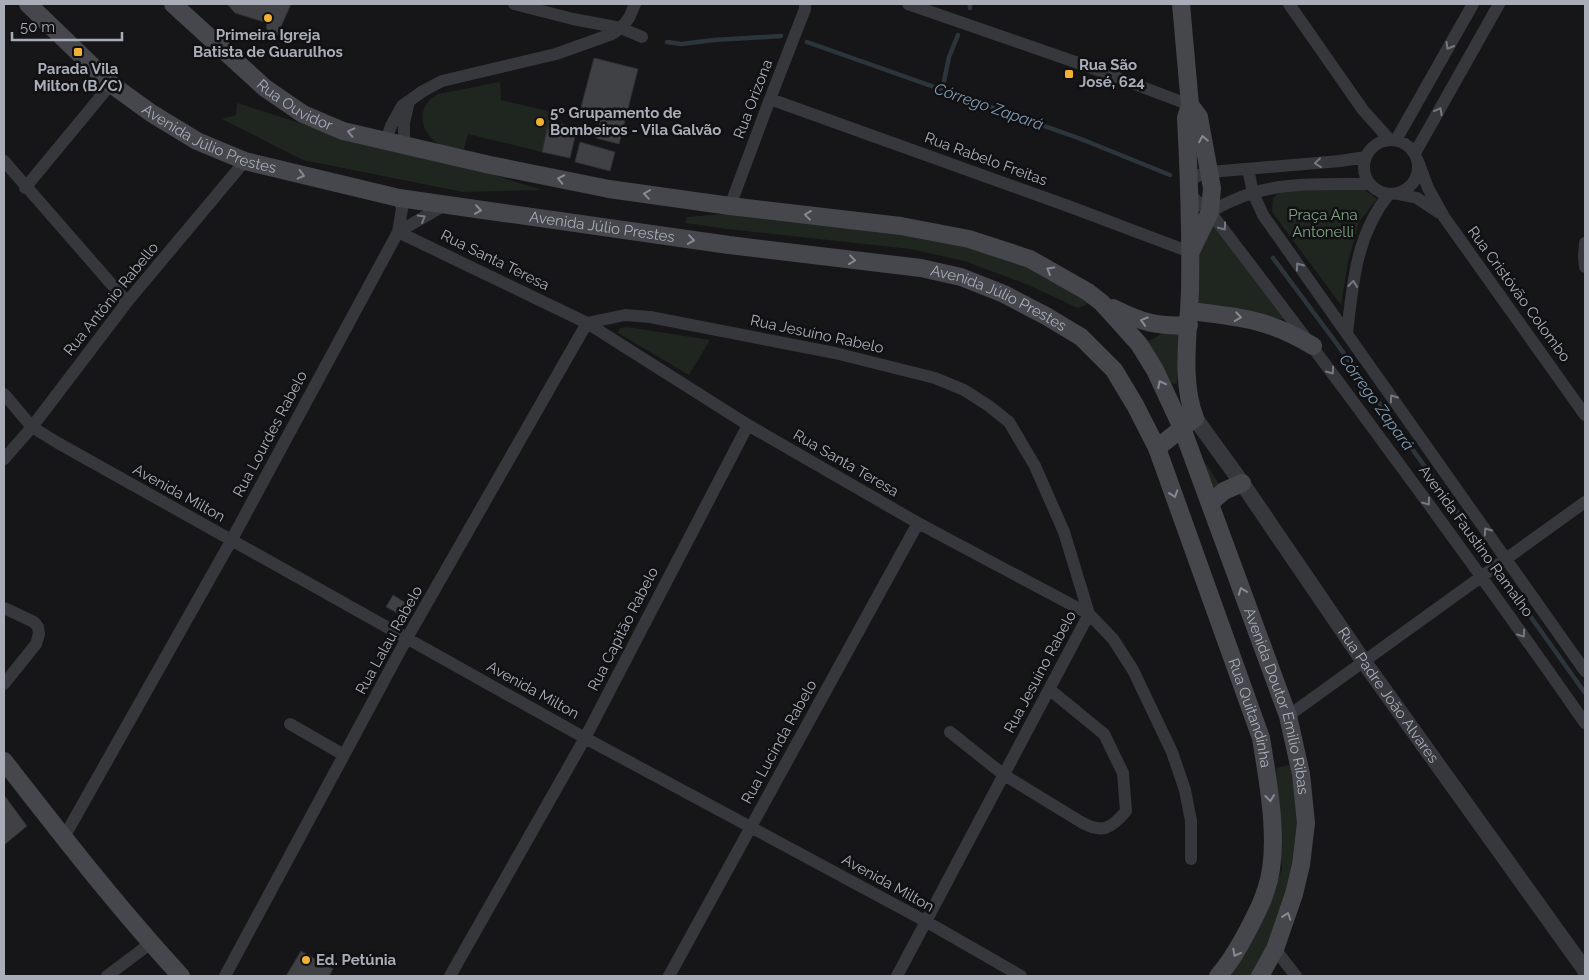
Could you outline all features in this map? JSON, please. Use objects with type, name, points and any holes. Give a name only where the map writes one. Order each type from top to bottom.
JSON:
[{"type":"main road","name":"Avenida Júlio Prestes","points":[[28,4],[111,84],[151,113],[197,141],[245,161],[399,198],[729,245],[921,268],[961,277],[1004,294],[1081,337],[1114,370],[1158,448]]},
{"type":"main road","name":"Rua Ouvidor","points":[[173,4],[264,88],[303,114],[343,131],[490,165],[609,189],[730,206]]},
{"type":"main road","name":"Avenida Doutor Emilio Ribas","points":[[1181,4],[1190,105],[1186,118],[1190,252],[1188,380],[1190,407],[1188,423],[1210,503],[1288,716],[1301,774],[1306,823],[1301,865],[1294,894],[1276,949],[1260,976]]},
{"type":"main road","name":"Avenida Doutor Emilio Ribas","points":[[1190,105],[1199,117],[1212,188],[1210,212],[1190,252]]},
{"type":"main road","points":[[730,206],[901,226],[969,239],[1030,259],[1088,292],[1102,303],[1139,344],[1162,386],[1188,423],[1158,448]]},
{"type":"main road","points":[[1102,303],[1131,317],[1158,326],[1189,318],[1237,316],[1261,321],[1292,334],[1313,346]]},
{"type":"main road","name":"Rua Quitandinha","points":[[1158,448],[1261,738],[1268,777],[1273,851],[1267,888],[1231,962],[1218,976]]},
{"type":"main road","points":[[1210,503],[1224,490],[1242,483]]},
{"type":"main road","points":[[4,761],[63,838],[181,976]]},
{"type":"street","points":[[514,4],[573,19],[621,28],[642,37]]},
{"type":"street","points":[[386,140],[397,113],[402,106],[442,81],[556,54],[612,34],[621,28],[629,18],[635,4]]},
{"type":"street","name":"Rua Orizona","points":[[730,206],[805,9],[805,4]]},
{"type":"street","points":[[908,4],[1081,64],[1190,105]]},
{"type":"street","points":[[1289,4],[1364,110],[1393,139],[1407,144],[1417,157],[1419,172],[1414,182],[1407,189],[1393,194],[1372,217],[1366,230],[1354,272],[1347,333]]},
{"type":"street","points":[[1393,139],[1473,4]]},
{"type":"street","points":[[1417,157],[1499,4]]},
{"type":"street","points":[[26,188],[111,84]]},
{"type":"street","name":"Rua Rabelo Freitas","points":[[770,99],[1190,252]]},
{"type":"street","points":[[404,145],[404,123],[409,100]]},
{"type":"street","points":[[1364,110],[1369,123],[1369,152],[1364,166],[1366,176],[1370,184],[1378,191],[1393,194]]},
{"type":"street","points":[[1189,186],[1202,174],[1210,172],[1345,160],[1369,152],[1383,140],[1393,139]]},
{"type":"street","name":"Rua Cristóvão Colombo","points":[[1417,157],[1428,188],[1444,218],[1585,415]]},
{"type":"street","name":"Rua Antônio Rabello","points":[[4,459],[32,427],[127,302],[245,161]]},
{"type":"street","points":[[4,162],[127,302]]},
{"type":"street","name":"Avenida Faustino Ramalho","points":[[1248,169],[1253,193],[1263,215],[1585,671]]},
{"type":"street","points":[[1210,212],[1253,193],[1267,189],[1306,185],[1370,184]]},
{"type":"street","name":"Avenida Faustino Ramalho","points":[[1189,186],[1201,205],[1210,212],[1313,346],[1482,577],[1585,723]]},
{"type":"street","name":"Rua Cristóvão Colombo","points":[[1393,194],[1417,198],[1428,204],[1444,218]]},
{"type":"street","name":"Rua Lourdes Rabelo","points":[[63,838],[231,541],[398,232],[402,214],[399,198]]},
{"type":"street","name":"Rua Santa Teresa","points":[[398,232],[445,205]]},
{"type":"street","name":"Rua Santa Teresa","points":[[398,232],[587,323],[748,425],[918,523],[1089,614],[1113,639],[1133,670],[1172,752],[1185,790],[1192,821],[1191,860]]},
{"type":"street","points":[[1585,243],[1585,268]]},
{"type":"street","name":"Rua Jesuíno Rabelo","points":[[587,323],[626,315],[650,316],[836,354],[935,378],[964,390],[1009,422],[1035,466],[1064,532],[1089,614],[927,922],[896,976]]},
{"type":"street","name":"Rua Lalau Rabelo","points":[[225,976],[407,638],[587,323]]},
{"type":"street","name":"Avenida Milton","points":[[4,394],[32,427],[58,443],[585,738],[927,922],[1021,976]]},
{"type":"street","name":"Rua Padre João Alvares","points":[[1188,423],[1242,483],[1364,662],[1584,966]]},
{"type":"street","name":"Rua Capitão Rabelo","points":[[450,976],[585,738],[748,425]]},
{"type":"street","points":[[1288,716],[1585,502]]},
{"type":"street","name":"Rua Lucinda Rabelo","points":[[669,976],[918,523]]},
{"type":"street","points":[[4,608],[34,622],[38,627],[39,634],[36,644],[4,684]]},
{"type":"street","points":[[950,732],[1004,775],[1093,829],[1114,826],[1126,812],[1123,773],[1104,734],[1049,689]]},
{"type":"street","points":[[290,724],[344,755]]},
{"type":"street","points":[[107,976],[151,943]]},
{"type":"street","points":[[1276,949],[1296,976]]},
{"type":"green space","points":[[500,82],[501,100],[552,112],[542,152],[468,134],[464,149],[449,148],[437,143],[426,131],[423,124],[423,111],[426,104],[438,94]]},
{"type":"green space","points":[[237,103],[346,138],[465,166],[542,190],[463,192],[303,160],[222,119],[236,115]]},
{"type":"green space","name":"Praça Ana Antonelli","points":[[1365,190],[1377,199],[1359,222],[1348,262],[1341,305],[1272,212],[1273,198],[1281,191]]},
{"type":"green space","points":[[724,214],[848,226],[937,239],[1025,261],[1091,299],[1086,305],[1078,308],[1026,284],[964,261],[910,249],[685,223],[687,217]]},
{"type":"green space","points":[[1215,220],[1287,320],[1195,306],[1193,250]]},
{"type":"green space","points":[[626,327],[710,340],[689,375],[618,333],[620,328]]},
{"type":"green space","points":[[1181,327],[1177,384],[1165,383],[1143,342],[1153,339],[1166,331]]},
{"type":"green space","points":[[1197,450],[1228,498],[1213,507]]},
{"type":"green space","points":[[1294,764],[1299,819],[1296,870],[1274,936],[1251,976],[1227,976],[1257,931],[1282,869],[1276,768]]},
{"type":"building","name":"Primeira Igreja Batista de Guarulhos","points":[[227,4],[291,4],[276,38],[266,33],[267,23],[235,13]]},
{"type":"building","points":[[594,58],[638,69],[619,144],[596,138],[601,117],[580,111]]},
{"type":"building","points":[[549,121],[577,128],[570,158],[542,152]]},
{"type":"building","points":[[580,142],[615,152],[610,171],[575,162]]},
{"type":"building","points":[[393,595],[409,605],[403,616],[386,607]]},
{"type":"building","points":[[4,795],[27,826],[4,845]]},
{"type":"building","name":"Ed. Petúnia","points":[[301,951],[333,969],[329,976],[286,976]]},
{"type":"waterway","points":[[942,91],[949,57],[958,35]]},
{"type":"waterway","name":"Córrego Zapará","points":[[667,42],[681,44],[781,36]]},
{"type":"waterway","name":"Córrego Zapará","points":[[807,42],[1081,139],[1170,175]]},
{"type":"waterway","name":"Córrego Zapará","points":[[1273,258],[1481,545]]},
{"type":"waterway","name":"Córrego Zapará","points":[[1511,589],[1585,693]]},
{"type":"place","name":"Primeira Igreja Batista de Guarulhos","points":[[268,18]]},
{"type":"place","name":"Parada Vila Milton (B/C)","points":[[78,52]]},
{"type":"place","name":"Rua São José, 624","points":[[1069,74]]},
{"type":"place","name":"5º Grupamento de Bombeiros - Vila Galvão","points":[[540,122]]},
{"type":"place","name":"Ed. Petúnia","points":[[306,960]]}]
